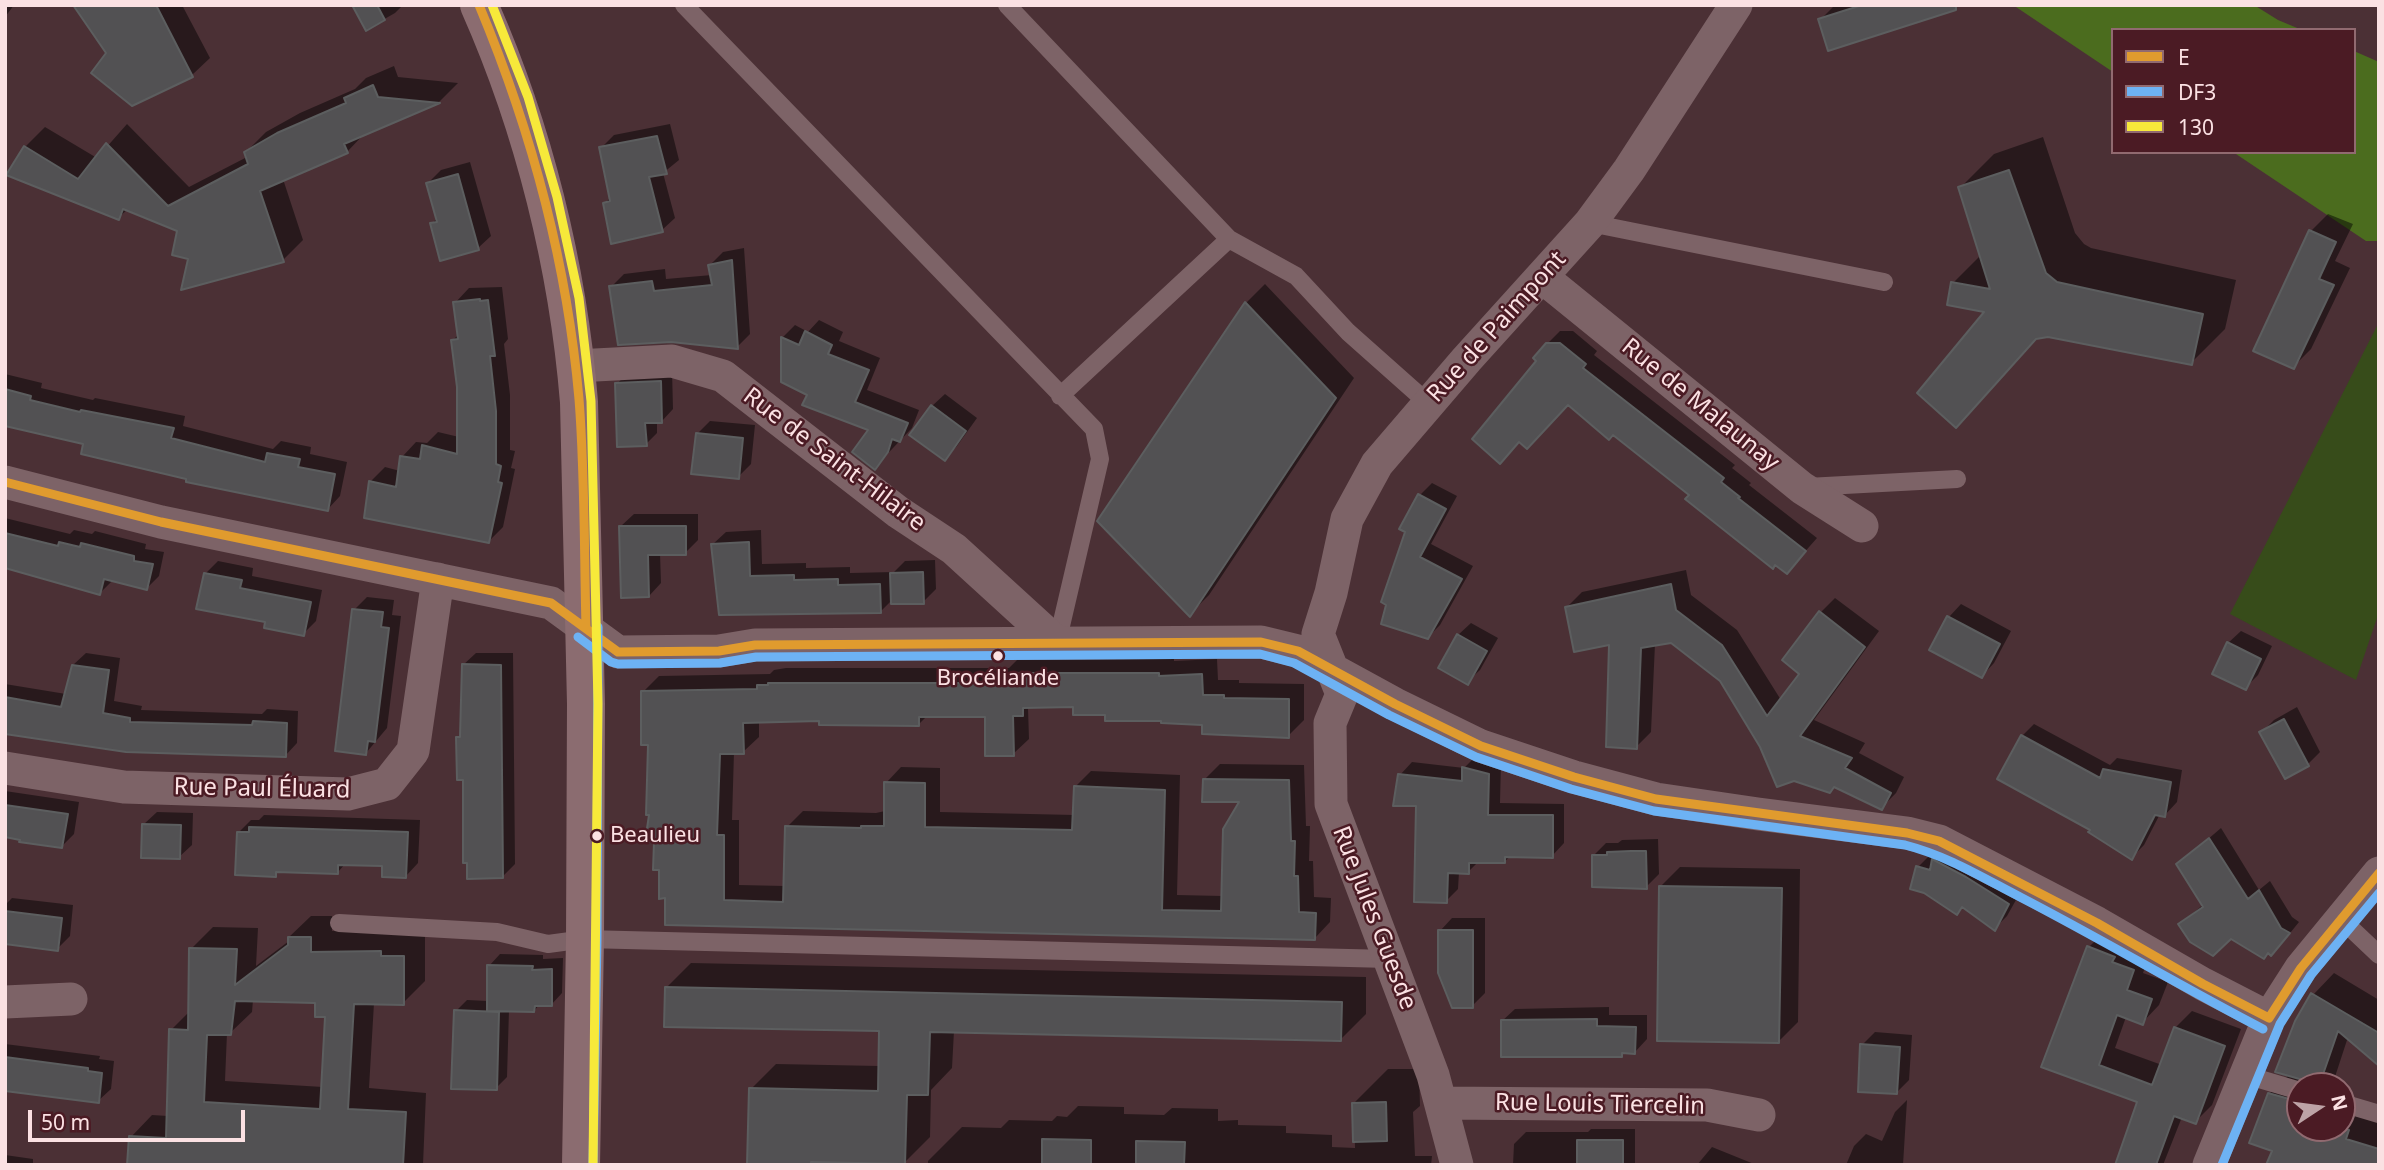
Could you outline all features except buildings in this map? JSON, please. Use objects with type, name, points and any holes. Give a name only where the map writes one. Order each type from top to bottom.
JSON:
[{"type":"main road","points":[[479,5],[499,50],[518,107],[547,212],[576,366],[586,627],[581,1165]]},
{"type":"street","name":"Rue de Paimpont","points":[[1331,668],[1318,634],[1331,593],[1347,519],[1377,464],[1590,223],[1629,170],[1736,5]]},
{"type":"street","name":"Rue de Malaunay","points":[[1542,277],[1802,488],[1862,526]]},
{"type":"street","name":"Rue de Saint-Hilaire","points":[[576,366],[672,361],[723,376],[898,512],[954,549],[1058,643]]},
{"type":"street","points":[[5,482],[161,522],[551,603],[618,652],[719,651],[755,645],[1261,642],[1298,651],[1395,704],[1481,746],[1586,780],[1656,799],[1907,833],[1939,841],[2097,923],[2203,984],[2269,1018]]},
{"type":"street","name":"Rue Paul Éluard","points":[[5,768],[124,787],[348,794],[387,784],[413,751],[438,579]]},
{"type":"street","name":"Rue Jules Guesde","points":[[1331,668],[1342,694],[1330,723],[1331,804],[1433,1075],[1457,1165]]},
{"type":"street","points":[[2209,1165],[2269,1018],[2301,968],[2379,873]]},
{"type":"street","points":[[5,1002],[71,999]]},
{"type":"street","name":"Rue Louis Tiercelin","points":[[1441,1103],[1707,1105],[1759,1115]]},
{"type":"lane","points":[[684,5],[1094,429],[1100,459],[1058,643]]},
{"type":"lane","points":[[1007,5],[1229,239],[1296,276],[1348,332],[1429,404]]},
{"type":"lane","points":[[1590,223],[1884,282]]},
{"type":"lane","points":[[1060,396],[1229,239]]},
{"type":"lane","points":[[1802,488],[1957,479]]},
{"type":"lane","points":[[2341,919],[2379,955]]},
{"type":"lane","points":[[339,923],[497,932],[548,944],[585,939],[1390,959]]},
{"type":"lane","points":[[2246,1075],[2286,1087]]},
{"type":"lane","points":[[2356,1107],[2379,1114]]},
{"type":"green space","points":[[2013,5],[2254,5],[2297,28],[2111,28],[2111,71]]},
{"type":"green space","points":[[2356,52],[2379,62],[2379,241],[2366,241],[2236,154],[2356,154]]},
{"type":"green space","points":[[2379,322],[2379,612],[2356,680],[2230,614]]},
{"type":"transit line","name":"E","points":[[479,5],[531,150],[566,298],[581,428],[586,627]]},
{"type":"transit line","name":"130","points":[[492,5],[528,97],[557,197],[579,298],[591,401],[598,704],[593,1165]]},
{"type":"transit line","name":"E","points":[[5,482],[161,522],[551,603],[618,652],[719,651],[755,645],[1261,642],[1298,651],[1395,704],[1481,746],[1574,777],[1656,799],[1907,833],[1939,841],[2097,923],[2203,984],[2269,1018],[2301,968],[2379,873]]},
{"type":"transit line","name":"DF3","points":[[593,1165],[598,627]]},
{"type":"transit line","name":"DF3","points":[[578,637],[611,662],[618,664],[720,663],[756,657],[1260,654],[1294,663],[1389,715],[1476,757],[1571,789],[1654,811],[1905,845],[1936,855],[2052,914],[2263,1029]]},
{"type":"transit line","name":"DF3","points":[[2222,1165],[2280,1024],[2311,975],[2379,893]]},
{"type":"place","name":"Brocéliande","points":[[998,656]]},
{"type":"place","name":"Beaulieu","points":[[597,836]]}]
